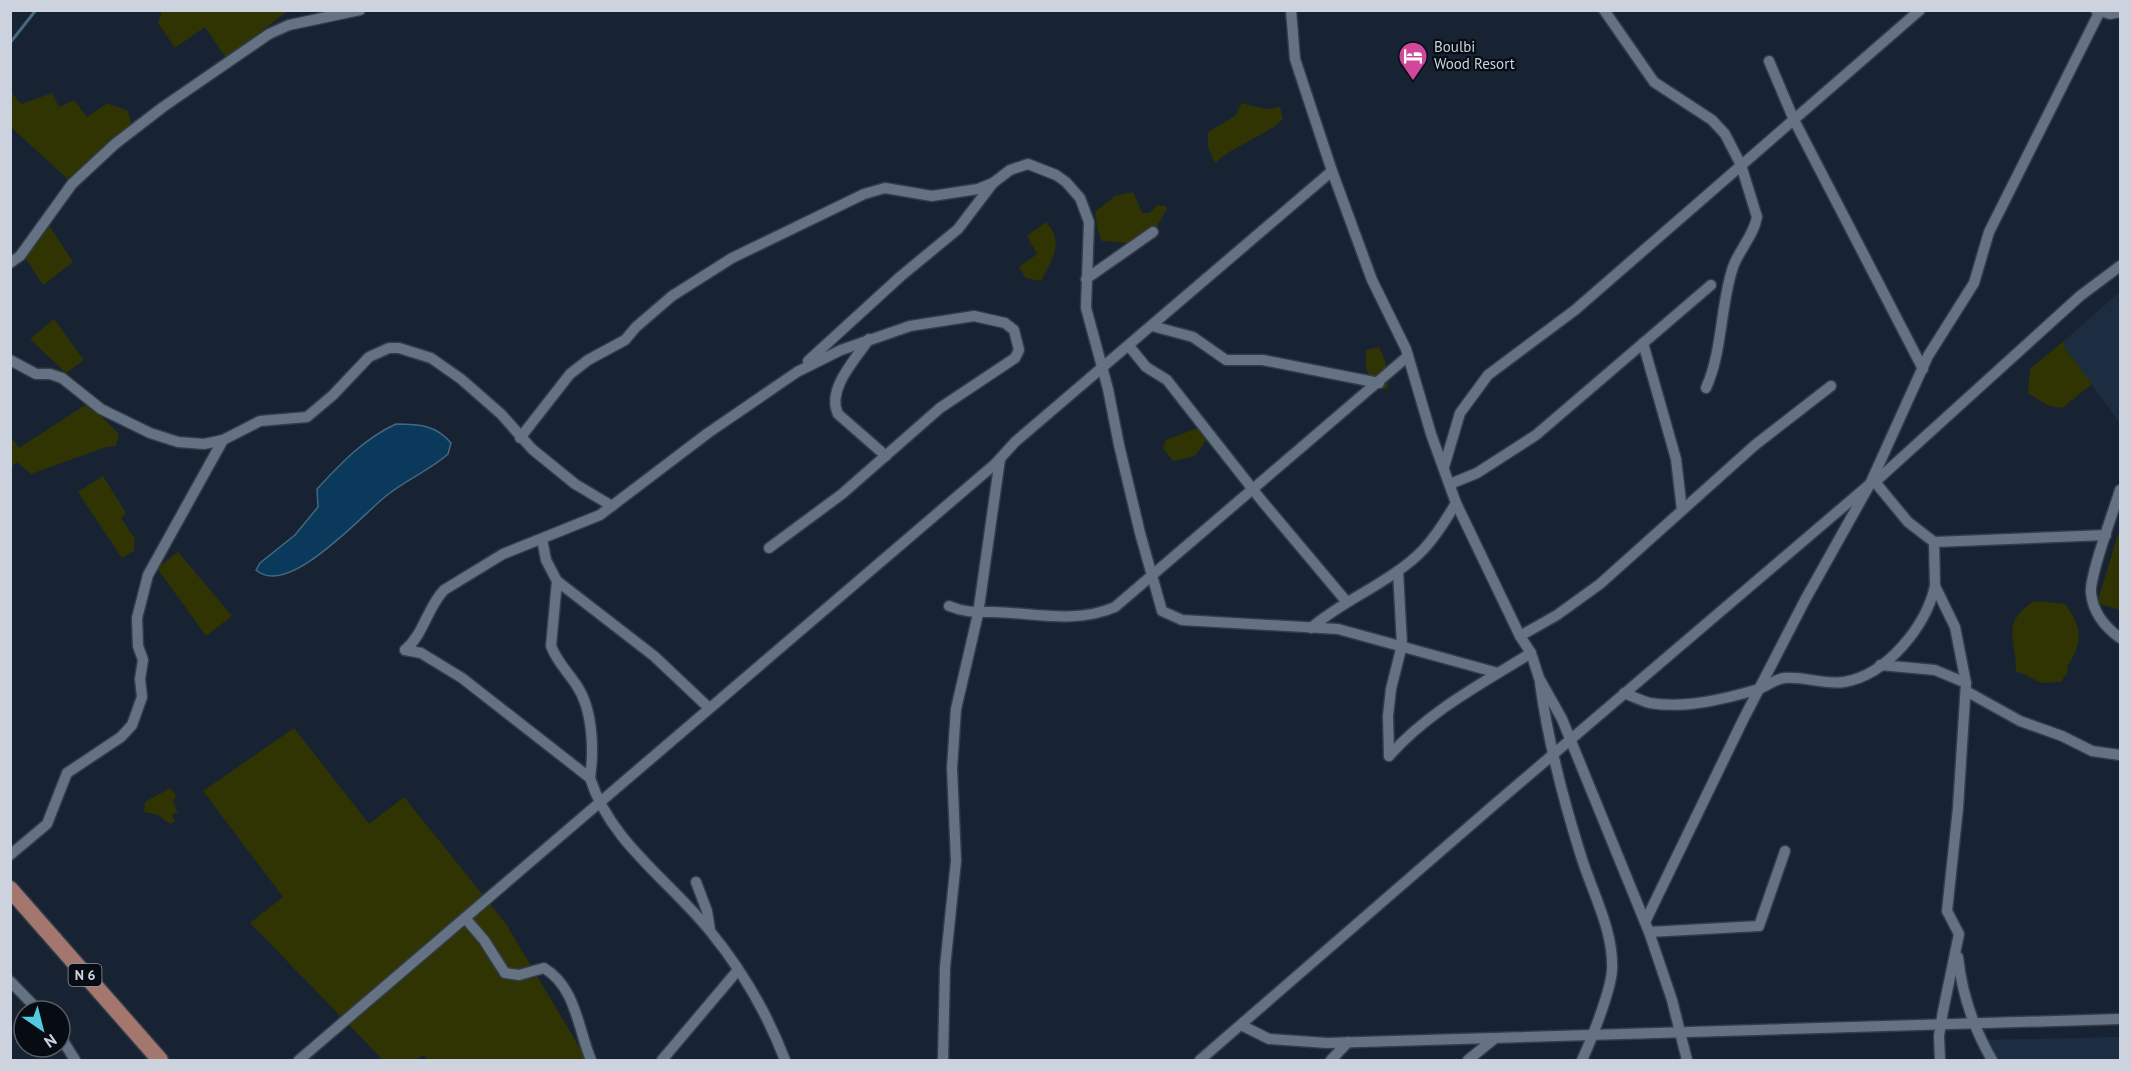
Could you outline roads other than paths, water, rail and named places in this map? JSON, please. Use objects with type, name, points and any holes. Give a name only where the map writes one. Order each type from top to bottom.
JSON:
[{"type":"main road","name":"N 6","points":[[10,889],[160,1060]]},
{"type":"street","points":[[10,263],[34,238],[72,184],[115,144],[163,107],[269,34],[289,25],[360,10]]},
{"type":"street","points":[[1291,10],[1295,59],[1332,171],[1372,279],[1384,299],[1408,356],[1431,434],[1456,503],[1520,636],[1531,653],[1539,678],[1570,739],[1661,965],[1687,1060]]},
{"type":"street","points":[[1604,10],[1654,82],[1712,120],[1725,134],[1741,165],[1757,217],[1733,266],[1714,362],[1706,388]]},
{"type":"street","points":[[1444,467],[1460,413],[1488,375],[1575,310],[1920,10]]},
{"type":"street","points":[[1647,927],[1743,720],[1805,600],[1873,483],[1923,369],[1952,315],[1974,283],[1989,232],[2097,12],[2121,12]]},
{"type":"street","points":[[1768,61],[1794,120],[1923,369]]},
{"type":"street","points":[[590,778],[462,678],[421,653],[405,650],[414,642],[436,598],[480,566],[589,520],[612,506],[708,433],[797,372],[901,276],[958,229],[993,183],[1010,170],[1028,164],[1056,175],[1066,182],[1080,198],[1089,222],[1086,308],[1103,367],[1151,576],[1162,611],[1182,621],[1338,628],[1498,673]]},
{"type":"street","points":[[299,1060],[709,708],[851,590],[1103,367],[1332,171]]},
{"type":"street","points":[[520,438],[570,374],[588,360],[617,346],[672,296],[732,258],[864,194],[885,188],[932,196],[978,189],[993,183]]},
{"type":"street","points":[[1086,279],[1132,244],[1153,232]]},
{"type":"street","points":[[1200,1060],[1570,739],[1873,483],[2080,296],[2121,266]]},
{"type":"street","points":[[1450,484],[1477,473],[1536,435],[1711,285]]},
{"type":"street","points":[[769,548],[824,509],[940,408],[1015,358],[1018,350],[1018,337],[1005,323],[974,316],[932,320],[869,339],[797,372]]},
{"type":"street","points":[[1152,326],[1193,337],[1226,360],[1263,360],[1379,383]]},
{"type":"street","points":[[869,339],[845,376],[834,397],[834,405],[838,414],[886,456]]},
{"type":"street","points":[[1643,343],[1676,459],[1682,510]]},
{"type":"street","points":[[1129,346],[1146,367],[1167,380],[1253,489],[1346,600]]},
{"type":"street","points":[[10,360],[36,374],[50,374],[62,378],[101,409],[150,433],[192,444],[223,440],[260,421],[307,417],[369,357],[389,348],[399,348],[432,358],[454,374],[492,404],[520,438],[575,484],[612,506]]},
{"type":"street","points":[[949,606],[978,614],[993,612],[1049,617],[1099,614],[1115,607],[1408,356]]},
{"type":"street","points":[[1520,636],[1579,601],[1755,445],[1831,386]]},
{"type":"street","points":[[10,855],[47,824],[67,773],[121,737],[132,725],[142,697],[140,679],[142,660],[138,646],[137,618],[148,575],[223,440]]},
{"type":"street","points":[[943,1060],[945,967],[956,861],[952,768],[956,709],[978,614],[1000,459]]},
{"type":"street","points":[[1873,483],[1908,522],[1934,542],[2106,536]]},
{"type":"street","points":[[2121,490],[2090,590],[2098,615],[2108,629],[2121,638]]},
{"type":"street","points":[[1311,628],[1346,600],[1398,571],[1424,548],[1456,503]]},
{"type":"street","points":[[542,539],[546,560],[557,581],[654,656],[709,708]]},
{"type":"street","points":[[1624,693],[1650,703],[1697,703],[1761,688],[1783,678],[1844,682],[1880,665],[1911,633],[1929,605],[1935,586],[1934,542]]},
{"type":"street","points":[[1398,571],[1402,645],[1390,689],[1389,756],[1419,726],[1442,708],[1531,653]]},
{"type":"street","points":[[557,581],[551,646],[555,656],[578,687],[587,706],[591,758],[590,778],[600,802],[626,843],[710,931],[738,970],[760,1004],[785,1060]]},
{"type":"street","points":[[1935,586],[1949,610],[1955,627],[1966,687],[1958,808],[1947,911],[1958,928],[1957,948],[1961,987],[1974,1025],[1992,1060]]},
{"type":"street","points":[[1880,665],[1935,670],[2020,721],[2062,736],[2092,751],[2121,755]]},
{"type":"street","points":[[1539,678],[1547,732],[1570,820],[1604,922],[1610,952],[1612,971],[1592,1036],[1582,1060]]},
{"type":"street","points":[[1647,927],[1759,926],[1785,851]]},
{"type":"street","points":[[696,882],[703,897],[710,931]]},
{"type":"street","points":[[465,918],[484,940],[505,973],[519,975],[544,968],[557,976],[573,1005],[591,1060]]},
{"type":"street","points":[[1940,1060],[1941,1026],[1957,948]]},
{"type":"street","points":[[662,1060],[738,970]]},
{"type":"street","points":[[10,981],[27,999]]},
{"type":"street","points":[[1241,1025],[1269,1039],[1348,1042],[2121,1019]]},
{"type":"street","points":[[1468,1060],[1494,1039]]},
{"type":"street","points":[[1331,1060],[1348,1042]]},
{"type":"water","points":[[396,424],[420,425],[439,432],[451,443],[448,454],[393,490],[324,551],[305,564],[287,573],[270,576],[256,570],[260,563],[295,535],[318,507],[317,489],[326,479],[374,436]]},
{"type":"waterway","points":[[10,43],[36,10]]},
{"type":"place","name":"Boulbi Wood Resort","points":[[1413,82]]}]
